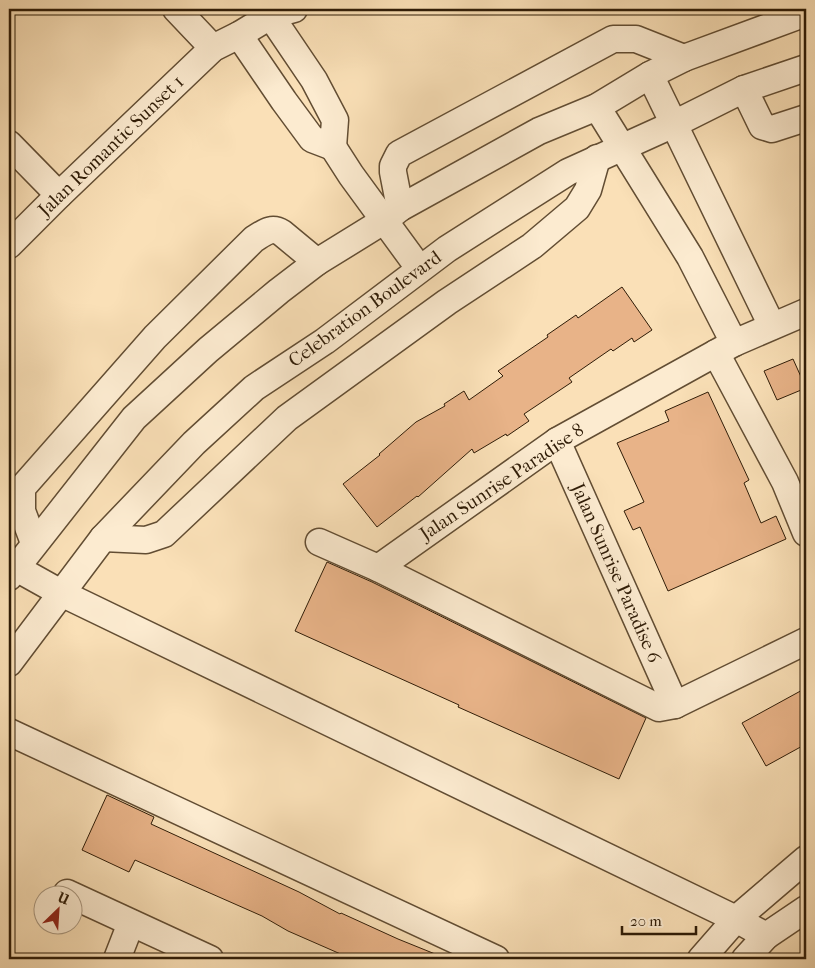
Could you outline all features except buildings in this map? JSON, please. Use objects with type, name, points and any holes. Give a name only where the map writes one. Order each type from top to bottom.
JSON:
[{"type":"street","points":[[176,9],[213,48]]},
{"type":"street","points":[[277,11],[335,120],[333,147]]},
{"type":"street","name":"Jalan Romantic Sunset 1","points":[[9,245],[213,48],[239,35],[277,11]]},
{"type":"street","points":[[766,936],[736,919],[11,569],[134,418],[208,350],[317,262],[392,214],[539,131],[597,107],[650,74],[684,58],[798,13]]},
{"type":"street","points":[[239,35],[312,139],[333,147],[351,175],[392,214],[420,268]]},
{"type":"street","points":[[392,214],[393,166],[399,154],[613,39],[636,39],[684,58]]},
{"type":"street","name":"Celebration Boulevard","points":[[9,663],[103,538],[194,443],[254,388],[325,340],[447,249],[568,172],[674,124],[744,89],[806,68]]},
{"type":"street","points":[[650,74],[772,326]]},
{"type":"street","points":[[284,101],[314,80]]},
{"type":"street","points":[[744,89],[762,126],[766,128],[772,129],[806,118]]},
{"type":"street","points":[[597,107],[690,257],[725,348],[806,533]]},
{"type":"street","points":[[9,144],[59,195]]},
{"type":"street","points":[[103,538],[146,540],[164,534],[287,418],[446,302],[532,246],[577,208],[588,190],[597,158]]},
{"type":"street","points":[[34,543],[22,511],[22,488],[176,316],[254,239],[270,230],[276,229],[282,233],[317,262]]},
{"type":"street","name":"Jalan Sunrise Paradise 8","points":[[378,568],[557,441],[725,348],[772,326],[804,317]]},
{"type":"street","name":"Jalan Sunrise Paradise 6","points":[[557,441],[675,705]]},
{"type":"street","points":[[319,542],[378,568],[655,706],[664,708],[675,705],[806,642]]},
{"type":"street","points":[[9,732],[496,959]]},
{"type":"street","points":[[701,959],[736,919],[806,858]]},
{"type":"street","points":[[82,900],[210,959]]},
{"type":"street","points":[[745,959],[766,936],[806,909]]},
{"type":"street","points":[[117,959],[130,922]]}]
